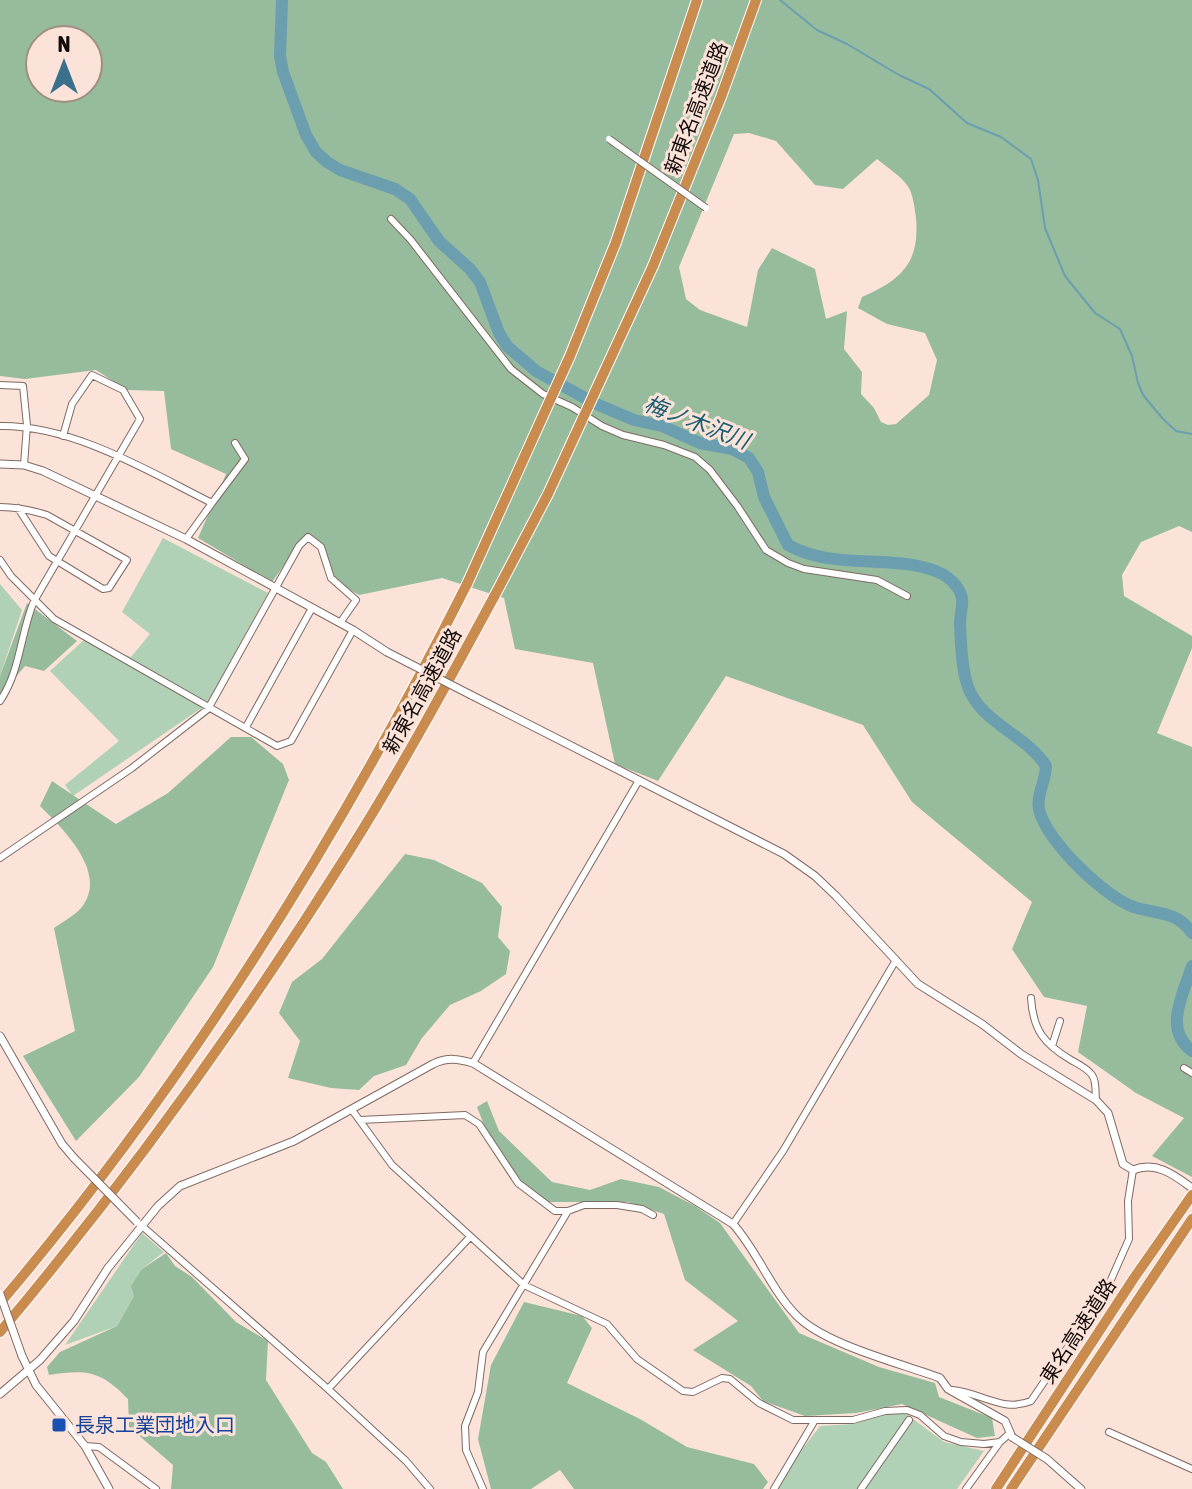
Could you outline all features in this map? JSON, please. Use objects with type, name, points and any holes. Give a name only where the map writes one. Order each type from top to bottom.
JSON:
[{"type":"highway","name":"新東名高速道路","points":[[0,1303],[57,1236],[211,1025],[364,780],[467,584],[558,385],[616,242],[697,0]]},
{"type":"highway","name":"新東名高速道路","points":[[0,1332],[123,1178],[229,1034],[406,758],[548,494],[653,266],[756,0]]},
{"type":"highway","name":"東名高速道路","points":[[996,1489],[1192,1195]]},
{"type":"highway","name":"東名高速道路","points":[[1011,1489],[1192,1219]]},
{"type":"street","points":[[609,139],[706,208]]},
{"type":"street","points":[[391,219],[511,369],[530,385],[617,433],[695,457],[710,470],[766,550],[788,563],[804,569],[877,580],[907,596]]},
{"type":"street","points":[[0,701],[17,668],[34,601],[140,419],[123,390],[92,375],[72,404],[63,436]]},
{"type":"street","points":[[0,385],[23,386],[27,425],[24,465]]},
{"type":"street","points":[[0,426],[27,425],[63,436],[120,457],[212,503]]},
{"type":"street","points":[[186,539],[245,459],[235,443]]},
{"type":"street","points":[[0,464],[24,465],[186,539],[353,630],[387,652],[784,854],[815,876],[918,984],[982,1024],[1021,1054],[1096,1100],[1108,1113],[1123,1164],[1133,1170],[1151,1165],[1192,1188]]},
{"type":"street","points":[[0,507],[18,508],[47,515],[127,560],[109,588],[103,589],[58,562],[42,547],[18,508]]},
{"type":"street","points":[[0,858],[132,768],[208,709],[299,546],[308,537],[321,547],[331,578],[356,600],[340,623]]},
{"type":"street","points":[[0,560],[11,576],[54,619],[277,746],[291,741],[353,630]]},
{"type":"street","points":[[246,727],[312,608]]},
{"type":"street","points":[[473,1063],[638,782]]},
{"type":"street","points":[[733,1224],[783,1151],[896,960]]},
{"type":"street","points":[[1031,998],[1038,1031],[1052,1046],[1090,1072],[1095,1079],[1096,1100]]},
{"type":"street","points":[[1052,1046],[1060,1021]]},
{"type":"street","points":[[0,1036],[62,1144],[74,1158],[140,1224],[406,1461],[430,1489]]},
{"type":"street","points":[[0,1394],[29,1372],[74,1321],[140,1224],[180,1186],[294,1141],[443,1060],[456,1059],[473,1063],[733,1224],[782,1298],[811,1329],[940,1378],[948,1389],[1005,1421],[1010,1435],[1047,1459],[1081,1489]]},
{"type":"street","points":[[1184,1068],[1192,1073]]},
{"type":"street","points":[[352,1110],[392,1165],[524,1285],[607,1324],[637,1359],[683,1391],[693,1392],[722,1378],[730,1379],[759,1403],[793,1420],[853,1420],[885,1411],[907,1410],[920,1415],[944,1436],[961,1442],[1000,1442]]},
{"type":"street","points":[[360,1120],[465,1115],[473,1118],[518,1183],[555,1211],[568,1211],[584,1205],[617,1205],[642,1209],[653,1215]]},
{"type":"street","points":[[948,1389],[980,1395],[1004,1404],[1020,1406],[1031,1401],[1106,1291],[1129,1239],[1128,1201],[1133,1170]]},
{"type":"street","points":[[483,1489],[466,1450],[465,1426],[478,1392],[486,1345],[568,1211]]},
{"type":"street","points":[[328,1389],[470,1237]]},
{"type":"street","points":[[0,1294],[29,1372],[45,1398],[85,1446],[109,1489]]},
{"type":"street","points":[[774,1489],[815,1420]]},
{"type":"street","points":[[861,1489],[909,1420]]},
{"type":"street","points":[[1109,1432],[1192,1469]]},
{"type":"street","points":[[966,1489],[1000,1442],[1010,1435]]},
{"type":"street","points":[[85,1446],[99,1447],[156,1489]]},
{"type":"green space","points":[[0,0],[1192,0],[1192,532],[1179,526],[1141,542],[1122,575],[1124,596],[1192,636],[1192,648],[1157,733],[1192,747],[1192,1177],[1152,1156],[1184,1118],[1136,1093],[1078,1052],[1087,1006],[1044,997],[1012,949],[1032,902],[912,802],[863,725],[726,676],[658,781],[615,764],[593,663],[515,649],[504,598],[442,578],[359,595],[329,578],[321,547],[305,536],[272,582],[198,538],[226,474],[171,449],[164,391],[127,390],[96,370],[25,379],[0,376]],"holes":[[[749,133],[776,141],[815,185],[843,189],[877,159],[909,188],[916,218],[915,247],[911,258],[887,284],[862,297],[858,308],[887,324],[925,333],[937,360],[929,395],[896,424],[881,422],[874,408],[861,394],[862,372],[844,349],[847,311],[826,319],[815,269],[772,248],[758,270],[747,327],[700,310],[686,299],[679,267],[734,134]]]},
{"type":"green space","points":[[163,538],[268,593],[206,705],[73,796],[65,785],[119,741],[50,671],[85,639],[131,657],[150,634],[122,612]]},
{"type":"green space","points":[[0,584],[22,610],[0,676]]},
{"type":"green space","points":[[27,603],[77,641],[44,671],[25,666],[0,696],[0,676]]},
{"type":"green space","points":[[231,737],[251,737],[283,764],[289,780],[213,967],[139,1077],[76,1141],[23,1056],[75,1031],[54,928],[84,904],[90,877],[78,850],[40,806],[52,781],[116,824],[168,793]]},
{"type":"green space","points":[[405,854],[434,860],[482,883],[502,907],[498,937],[510,951],[506,974],[481,991],[450,1005],[422,1038],[406,1065],[374,1076],[359,1090],[331,1088],[288,1078],[300,1041],[279,1013],[292,982],[322,959]]},
{"type":"green space","points":[[487,1101],[499,1131],[552,1182],[590,1190],[621,1179],[659,1187],[695,1206],[720,1223],[799,1333],[879,1367],[935,1383],[939,1397],[992,1418],[995,1436],[977,1438],[902,1404],[856,1413],[805,1416],[763,1401],[751,1386],[693,1350],[738,1321],[685,1280],[664,1214],[628,1202],[536,1202],[486,1130],[477,1107]]},
{"type":"green space","points":[[142,1233],[164,1252],[142,1269],[134,1296],[117,1326],[65,1345]]},
{"type":"green space","points":[[166,1253],[175,1266],[192,1277],[236,1322],[268,1341],[266,1380],[312,1453],[326,1462],[343,1489],[171,1489],[173,1465],[129,1427],[128,1399],[110,1383],[93,1374],[74,1372],[49,1375],[47,1367],[60,1352],[117,1326],[134,1296],[131,1286],[142,1269]]},
{"type":"green space","points":[[524,1302],[582,1316],[592,1328],[567,1383],[640,1419],[687,1447],[754,1464],[768,1482],[763,1489],[574,1489],[560,1470],[531,1489],[491,1489],[478,1439],[491,1365]]},
{"type":"green space","points":[[905,1413],[944,1442],[984,1451],[957,1489],[772,1489],[820,1426],[854,1424],[884,1414]]},
{"type":"waterway","name":"梅ノ木沢川","points":[[282,0],[280,56],[283,72],[306,135],[316,152],[340,170],[395,189],[410,199],[439,241],[480,282],[507,346],[536,371],[594,403],[634,420],[662,426],[700,443],[732,449],[749,458],[758,472],[764,497],[788,545],[825,558],[920,566],[949,579],[962,598],[961,646],[967,684],[982,709],[1027,745],[1046,766],[1038,804],[1053,836],[1079,867],[1110,894],[1137,908],[1174,917],[1192,933]]},
{"type":"waterway","points":[[780,0],[817,30],[929,89],[967,123],[1001,137],[1031,159],[1038,180],[1045,228],[1065,276],[1095,313],[1120,329],[1132,356],[1143,395],[1176,431],[1192,434]]},
{"type":"waterway","name":"梅ノ木沢川","points":[[1192,966],[1180,1000],[1177,1022],[1178,1033],[1192,1051]]},
{"type":"place","name":"長泉工業団地入口","points":[[59,1425]]}]
